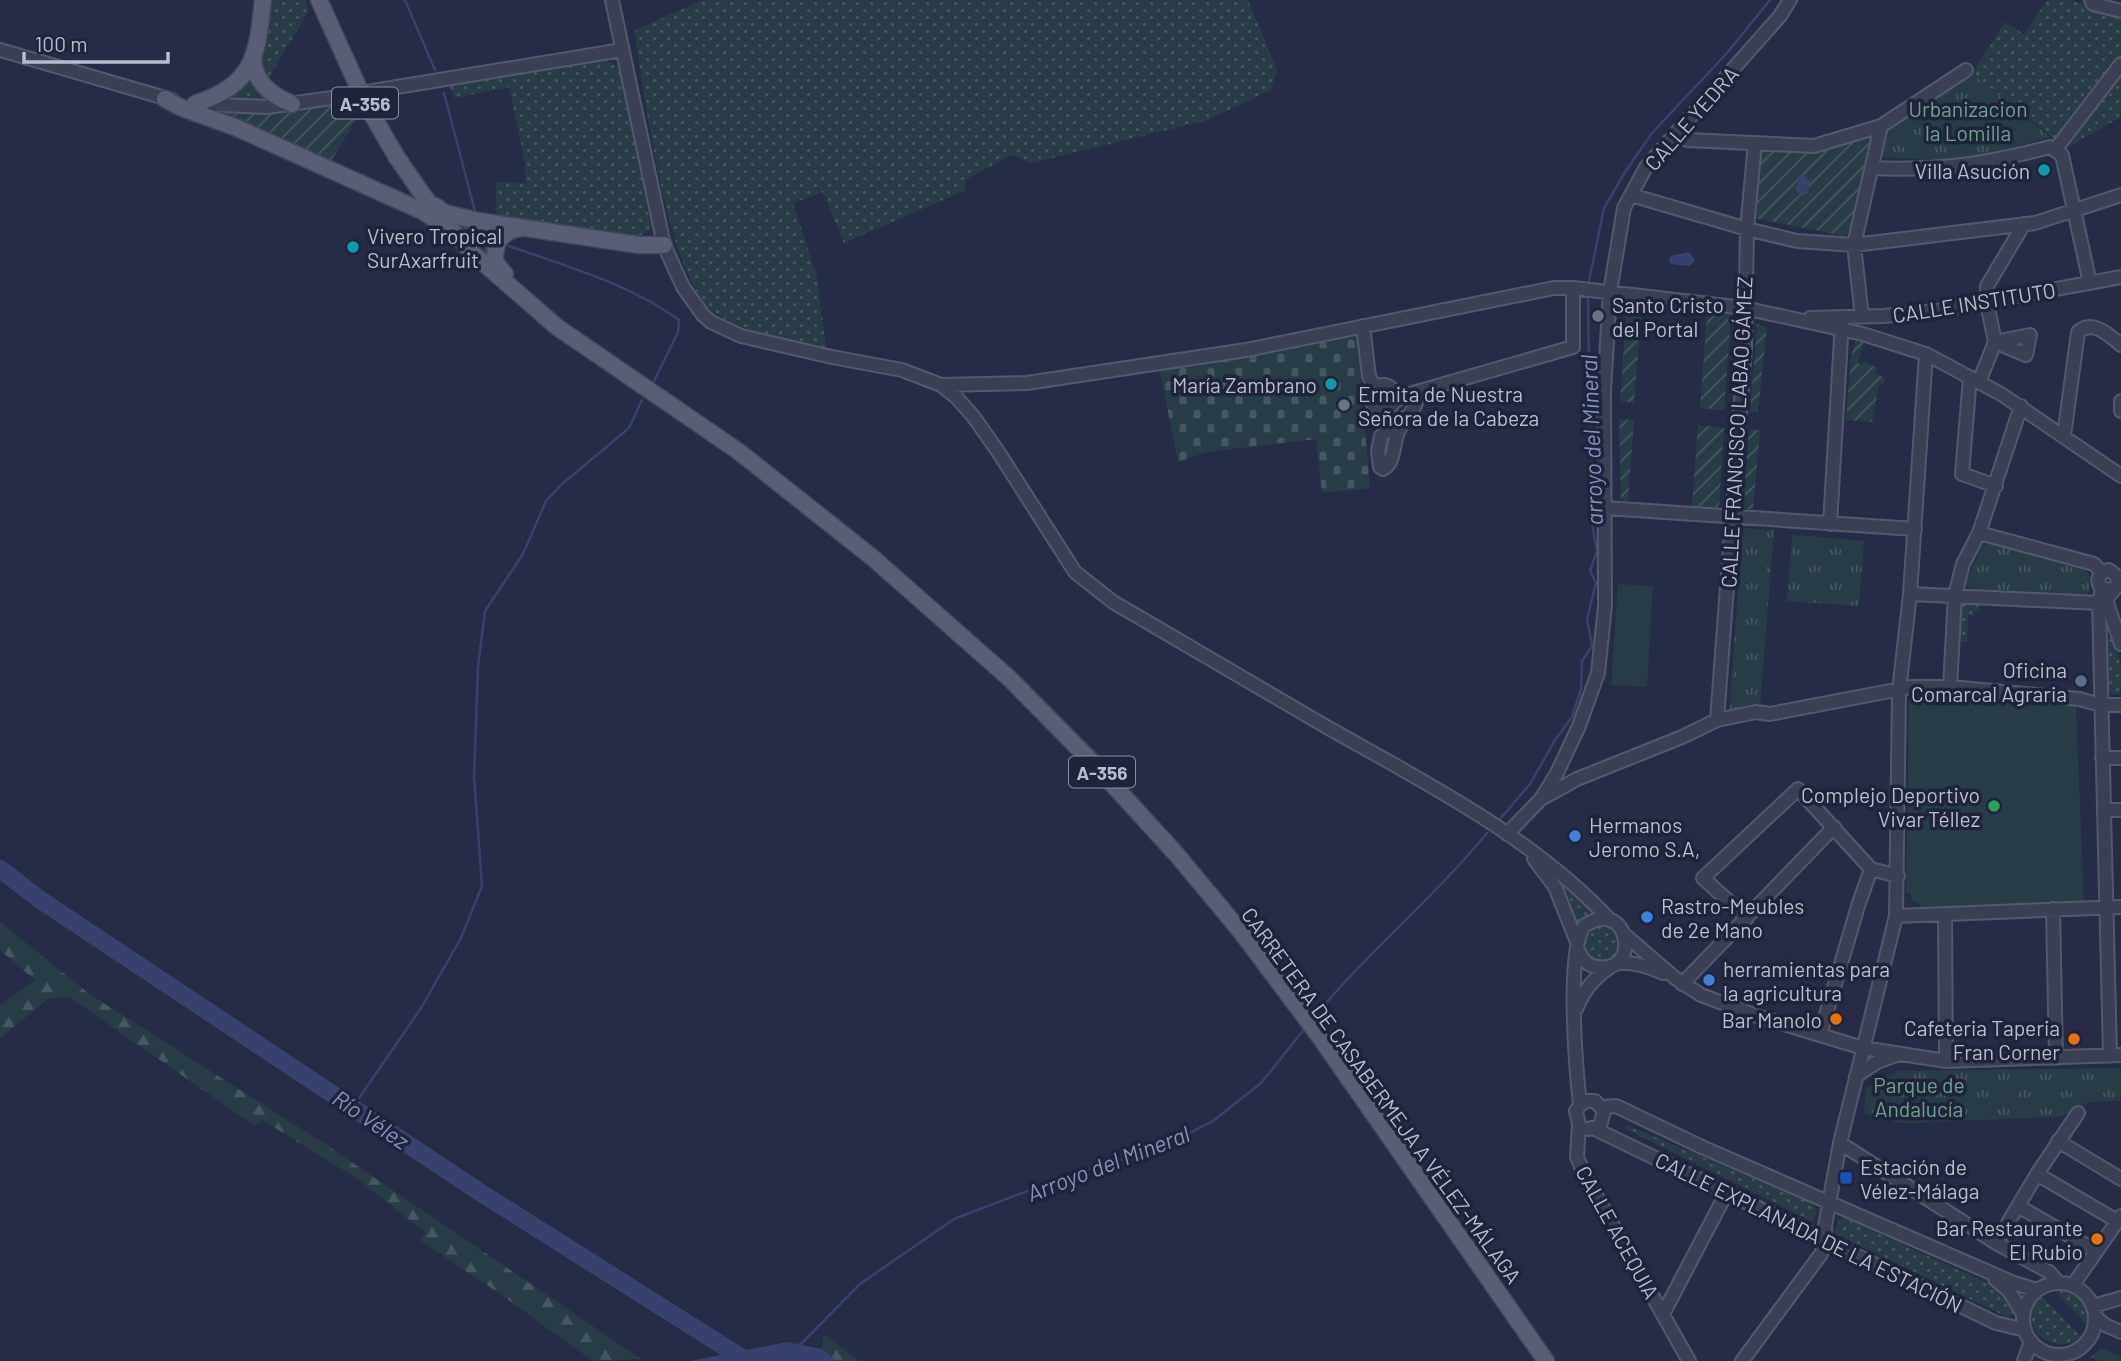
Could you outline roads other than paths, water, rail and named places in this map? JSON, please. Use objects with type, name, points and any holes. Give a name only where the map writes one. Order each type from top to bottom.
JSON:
[{"type":"main road","points":[[263,0],[253,59],[257,75],[265,88],[276,97],[292,104]]},
{"type":"main road","name":"A-356","points":[[319,0],[365,102],[396,156],[425,198]]},
{"type":"main road","points":[[195,104],[235,85],[253,59]]},
{"type":"main road","points":[[165,99],[235,127],[422,211],[450,229]]},
{"type":"main road","points":[[425,198],[445,213],[478,221],[639,245],[664,245]]},
{"type":"main road","points":[[425,198],[450,229]]},
{"type":"main road","points":[[524,228],[505,233],[497,242],[495,262],[534,307]]},
{"type":"main road","name":"CARRETERA DE CASABERMEJA A VÉLEZ-MÁLAGA","points":[[450,229],[471,252],[557,327],[738,451],[873,558],[1009,678],[1096,766],[1177,855],[1242,933],[1317,1033],[1546,1361]]},
{"type":"street","points":[[612,0],[664,245],[684,287],[711,322],[741,336],[902,370],[942,386],[973,416],[1075,572],[1113,602],[1389,760],[1507,834],[1564,876],[1624,934],[1679,981]]},
{"type":"street","name":"CALLE YEDRA","points":[[1541,799],[1579,726],[1598,673],[1605,606],[1604,391],[1610,292],[1624,208],[1646,167],[1780,16],[1790,0]]},
{"type":"street","points":[[2091,0],[2093,4],[2121,11]]},
{"type":"street","points":[[0,50],[165,99],[243,107],[339,97],[622,50]]},
{"type":"street","points":[[1872,168],[1945,169],[2052,149],[2121,64]]},
{"type":"street","points":[[1674,136],[1688,140],[1814,146],[1881,126],[1966,70]]},
{"type":"street","points":[[1830,524],[1852,323],[1854,245],[1881,126]]},
{"type":"street","name":"CALLE FRANCISCO LABAO GÁMEZ","points":[[1717,720],[1745,347],[1747,229],[1755,143]]},
{"type":"street","points":[[2052,149],[2062,155],[2090,283]]},
{"type":"street","points":[[1631,195],[1797,241],[1854,245],[2035,223],[2121,195]]},
{"type":"street","points":[[1996,486],[1962,474],[1974,380],[1995,342],[1987,303],[1987,286],[2024,224]]},
{"type":"street","name":"CALLE INSTITUTO","points":[[1852,323],[1987,303],[2121,277]]},
{"type":"street","points":[[942,386],[1027,383],[1246,350],[1553,288],[1573,288],[1744,307],[1798,320],[1852,323],[1926,354],[2021,406],[2121,476]]},
{"type":"street","points":[[1573,288],[1573,342]]},
{"type":"street","points":[[1363,326],[1369,376],[1375,388],[1371,399],[1378,408],[1390,408],[1394,396],[1405,389],[1573,342]]},
{"type":"street","points":[[2064,436],[2076,337],[2081,329],[2093,327],[2104,331],[2121,345]]},
{"type":"street","points":[[1375,388],[1382,385],[1394,396],[1418,392],[1573,342]]},
{"type":"street","points":[[1742,1361],[1821,1254],[1826,1241],[1825,1226],[1840,1143],[1896,916],[1899,691],[1910,594],[1926,354]]},
{"type":"street","points":[[1404,418],[1413,411],[1418,392]]},
{"type":"street","points":[[2121,401],[2121,411]]},
{"type":"street","points":[[1950,687],[1955,595],[1963,565],[1979,533],[1996,486],[2021,406]]},
{"type":"street","points":[[1605,508],[1915,529]]},
{"type":"street","points":[[1979,533],[2094,564],[2101,572],[2098,580],[2113,583]]},
{"type":"street","points":[[1520,843],[1555,887],[1578,946],[1588,964],[1594,967],[1629,962],[1649,966],[1701,995],[1757,1016],[1863,1048],[1946,1061],[2115,1055],[2107,908],[2099,603],[2113,583]]},
{"type":"street","points":[[2113,583],[2107,604],[2121,644]]},
{"type":"street","points":[[1910,594],[2099,603]]},
{"type":"street","points":[[1507,834],[1541,799],[1577,779],[1717,720],[1756,712],[1770,714],[1911,687],[1950,687],[2121,705]]},
{"type":"street","points":[[1564,758],[1566,769],[1577,779]]},
{"type":"street","points":[[2102,758],[2121,758]]},
{"type":"street","points":[[1747,918],[1703,878],[1798,789],[1871,869],[1898,876]]},
{"type":"street","points":[[2104,810],[2121,810]]},
{"type":"street","points":[[1679,981],[1747,918],[1834,827]]},
{"type":"street","points":[[1825,1036],[1857,906],[1871,869]]},
{"type":"street","points":[[1896,916],[2121,907]]},
{"type":"street","points":[[2053,909],[2056,1058]]},
{"type":"street","points":[[1945,915],[1946,1061]]},
{"type":"street","points":[[1602,1107],[1592,1126],[1576,1118],[1585,1103],[1577,1072],[1575,968],[1584,926],[1600,919],[1611,921]]},
{"type":"street","points":[[1576,1009],[1594,978],[1613,965],[1625,950],[1624,934]]},
{"type":"street","points":[[1825,1036],[1847,1048],[1856,1076]]},
{"type":"street","points":[[1856,1076],[1877,1062],[1900,1054]]},
{"type":"street","name":"CALLE EXPLANADA DE LA ESTACIÓN","points":[[1585,1103],[1602,1107],[1616,1106],[2014,1283],[2037,1290]]},
{"type":"street","points":[[1996,1243],[2037,1174],[2078,1113]]},
{"type":"street","name":"CALLE EXPLANADA DE LA ESTACIÓN","points":[[1592,1126],[1618,1117],[1647,1122]]},
{"type":"street","name":"CALLE EXPLANADA DE LA ESTACIÓN","points":[[1592,1126],[1996,1323],[2028,1335]]},
{"type":"street","name":"CALLE ACEQUIA","points":[[1592,1126],[1578,1149],[1577,1157],[1585,1176],[1689,1361]]},
{"type":"street","points":[[2058,1141],[2121,1179]]},
{"type":"street","points":[[1840,1143],[1996,1243],[2049,1272],[2058,1282]]},
{"type":"street","points":[[2037,1174],[2119,1218],[2073,1285]]},
{"type":"street","name":"CALLE ACEQUIA","points":[[1663,1314],[1727,1192]]},
{"type":"street","points":[[2018,1206],[2096,1251]]},
{"type":"street","name":"CALLE EXPLANADA DE LA ESTACIÓN","points":[[1981,1268],[2009,1291],[2023,1314]]},
{"type":"street","points":[[2024,1361],[2028,1335],[2023,1314],[2030,1296],[2037,1290],[2058,1282],[2073,1285],[2083,1291],[2095,1311],[2118,1331]]},
{"type":"street","points":[[2095,1311],[2121,1298]]},
{"type":"street","points":[[2062,1355],[2081,1348],[2090,1339],[2095,1311]]},
{"type":"street","points":[[2028,1335],[2043,1351],[2079,1361]]},
{"type":"street","points":[[2024,1361],[2043,1351]]},
{"type":"water","points":[[1804,175],[1811,182],[1809,192],[1802,196],[1796,190],[1799,176]]},
{"type":"water","points":[[1689,252],[1694,262],[1689,266],[1671,264],[1670,256]]},
{"type":"water","points":[[787,1342],[822,1349],[836,1361],[690,1361]]},
{"type":"waterway","points":[[405,0],[435,70]]},
{"type":"waterway","name":"arroyo del Mineral","points":[[1588,286],[1604,208],[1625,172],[1652,133],[1727,53],[1770,0]]},
{"type":"waterway","points":[[444,93],[476,215]]},
{"type":"waterway","points":[[509,246],[618,286],[679,320],[678,332],[654,381]]},
{"type":"waterway","name":"arroyo del Mineral","points":[[1500,819],[1530,784],[1555,740],[1572,717],[1581,689],[1582,661],[1592,646],[1587,619],[1596,583],[1590,571],[1597,551],[1591,519],[1590,487],[1595,475],[1590,448],[1588,293]]},
{"type":"waterway","points":[[353,1107],[421,1008],[461,938],[482,886],[474,776],[478,667],[485,611],[523,554],[546,501],[562,484],[629,428],[642,400]]},
{"type":"waterway","name":"Arroyo del Mineral","points":[[1313,1019],[1355,971],[1444,881],[1487,833]]},
{"type":"waterway","name":"Río Vélez","points":[[0,869],[42,901],[478,1191],[747,1361]]},
{"type":"waterway","name":"Arroyo del Mineral","points":[[798,1347],[860,1284],[954,1219],[1048,1183],[1164,1146],[1213,1121],[1261,1083],[1306,1027]]},
{"type":"place","name":"Villa Asución","points":[[2044,170]]},
{"type":"place","name":"Vivero Tropical SurAxarfruit","points":[[353,247]]},
{"type":"place","name":"Santo Cristo del Portal","points":[[1598,316]]},
{"type":"place","name":"María Zambrano","points":[[1331,384]]},
{"type":"place","name":"Ermita de Nuestra Señora de la Cabeza","points":[[1344,405]]},
{"type":"place","name":"Oficina Comarcal Agraria","points":[[2081,681]]},
{"type":"place","name":"Complejo Deportivo Vivar Téllez","points":[[1994,806]]},
{"type":"place","name":"Hermanos Jeromo S.A,","points":[[1575,836]]},
{"type":"place","name":"Rastro-Meubles de 2e Mano","points":[[1647,917]]},
{"type":"place","name":"herramientas para la agricultura","points":[[1709,980]]},
{"type":"place","name":"Bar Manolo","points":[[1836,1019]]},
{"type":"place","name":"Cafeteria Taperia Fran Corner","points":[[2074,1039]]},
{"type":"place","name":"Estación de Vélez-Málaga","points":[[1846,1178]]},
{"type":"place","name":"Bar Restaurante El Rubio","points":[[2097,1239]]},
{"type":"park label","name":"Urbanizacion la Lomilla","points":[[1968,120]]},
{"type":"park label","name":"Parque de Andalucía","points":[[1919,1096]]}]
